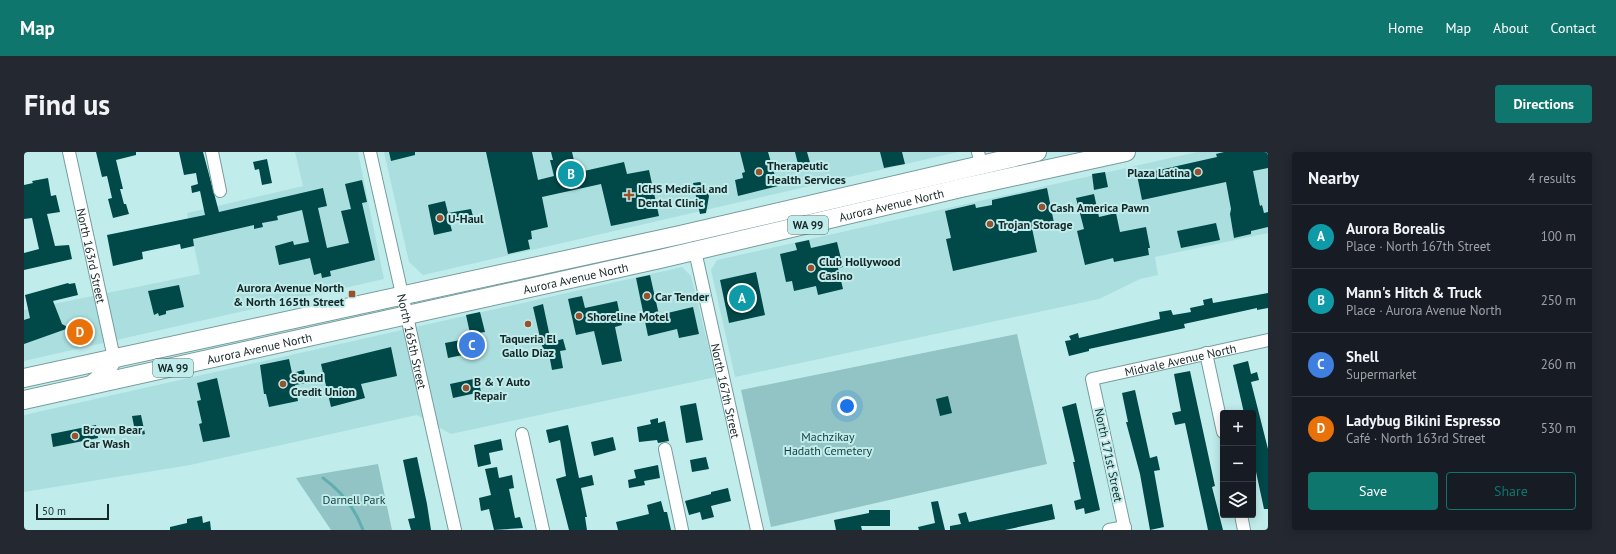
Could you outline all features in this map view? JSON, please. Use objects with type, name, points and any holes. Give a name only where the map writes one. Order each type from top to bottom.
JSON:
[{"type":"highway","name":"Aurora Avenue North","points":[[24,378],[680,235],[980,158],[1037,152]]},
{"type":"highway","name":"Aurora Avenue North","points":[[24,400],[141,375],[406,314],[660,259],[962,188],[1126,152]]},
{"type":"main road","points":[[1020,175],[1021,167],[1026,162],[1044,152]]},
{"type":"main road","points":[[962,188],[973,178],[980,158]]},
{"type":"main road","points":[[695,251],[706,234],[716,226]]},
{"type":"main road","points":[[660,259],[672,250],[680,235]]},
{"type":"main road","points":[[141,375],[141,368],[146,360],[160,348]]},
{"type":"main road","points":[[90,385],[108,370],[114,358]]},
{"type":"street","name":"North 163rd Street","points":[[69,152],[114,358]]},
{"type":"street","points":[[212,152],[220,190]]},
{"type":"street","name":"North 165th Street","points":[[370,152],[454,530]]},
{"type":"street","name":"North 167th Street","points":[[695,251],[757,530]]},
{"type":"street","name":"Midvale Avenue North","points":[[1092,379],[1268,340]]},
{"type":"street","points":[[1206,353],[1220,418]]},
{"type":"street","name":"North 171st Street","points":[[1092,379],[1125,528]]},
{"type":"street","points":[[522,434],[544,530]]},
{"type":"street","points":[[665,449],[682,530]]},
{"type":"street","points":[[1242,518],[1244,530]]},
{"type":"street","points":[[1109,530],[1125,528]]},
{"type":"shaded area","points":[[295,152],[358,152],[384,279],[24,361],[24,310],[200,274],[187,213],[303,186]]},
{"type":"shaded area","points":[[384,152],[958,152],[423,275],[409,262]]},
{"type":"shaded area","points":[[1197,152],[1268,152],[1268,233],[1155,257],[1158,275],[1140,279],[1099,299],[735,377],[711,270],[717,260]]},
{"type":"shaded area","points":[[682,267],[691,276],[716,377],[451,434],[417,415],[190,465],[24,492],[24,415]]},
{"type":"green space","name":"Machzikay Hadath Cemetery","points":[[1017,334],[1047,464],[771,527],[741,390]]},
{"type":"green space","name":"Darnell Park","points":[[378,464],[392,530],[331,530],[296,478]]},
{"type":"building","points":[[96,152],[136,152],[136,155],[116,160],[123,189],[120,189],[124,204],[126,204],[129,214],[113,218],[108,199],[112,198],[107,176],[102,177]]},
{"type":"building","points":[[179,152],[203,152],[219,212],[323,188],[327,206],[318,208],[327,248],[349,243],[341,211],[351,209],[345,184],[362,180],[367,202],[362,203],[375,260],[330,271],[331,276],[322,278],[321,273],[314,275],[310,258],[279,265],[275,246],[293,241],[294,245],[309,242],[302,210],[277,216],[278,220],[262,223],[263,227],[254,229],[254,225],[193,239],[194,246],[181,249],[180,244],[142,252],[143,259],[113,266],[107,235],[205,215],[200,191],[192,193],[191,186],[198,184],[196,173],[184,175]]},
{"type":"building","points":[[389,152],[415,152],[415,155],[391,161]]},
{"type":"building","points":[[486,152],[532,152],[538,180],[554,176],[550,160],[553,160],[551,152],[572,152],[576,169],[583,167],[584,171],[624,162],[627,174],[649,170],[659,216],[611,226],[601,184],[542,197],[548,227],[531,231],[532,239],[528,240],[530,249],[508,254]]},
{"type":"building","name":"Therapeutic Health Services","points":[[740,152],[768,152],[778,186],[738,196],[735,180],[743,178],[742,173],[745,172]]},
{"type":"building","points":[[795,152],[807,152],[811,166],[799,168]]},
{"type":"building","points":[[880,152],[902,152],[905,164],[884,168]]},
{"type":"building","points":[[1224,152],[1268,152],[1268,168],[1253,171],[1260,206],[1262,205],[1264,213],[1268,212],[1268,227],[1251,231],[1251,234],[1234,238],[1226,182],[1142,200],[1137,175],[1217,157],[1216,154]]},
{"type":"building","points":[[267,159],[272,183],[262,185],[259,169],[255,170],[253,162]]},
{"type":"building","points":[[1105,172],[1108,187],[1094,190],[1092,174]]},
{"type":"building","points":[[48,178],[51,196],[56,195],[60,212],[47,214],[55,246],[69,245],[72,259],[24,270],[24,253],[39,249],[32,218],[24,219],[24,185],[33,183],[32,181]]},
{"type":"building","points":[[700,182],[706,188],[709,196],[706,213],[700,214],[693,183]]},
{"type":"building","name":"Trojan Storage","points":[[1047,188],[1054,223],[1032,228],[1037,252],[953,271],[946,239],[951,238],[945,211],[975,204],[976,208],[992,205],[992,200]]},
{"type":"building","points":[[1094,194],[1099,217],[1116,213],[1120,232],[1146,227],[1150,248],[1148,248],[1149,255],[1114,262],[1113,258],[1085,265],[1077,231],[1084,229],[1076,198]]},
{"type":"building","name":"U-Haul","points":[[445,201],[448,213],[471,209],[473,216],[449,220],[452,231],[434,235],[428,205]]},
{"type":"building","points":[[1216,223],[1220,240],[1181,248],[1177,231]]},
{"type":"building","name":"Club Hollywood Casino","points":[[809,240],[811,248],[837,242],[843,267],[838,268],[843,289],[818,295],[816,286],[794,291],[792,281],[786,282],[780,254],[797,250],[795,243]]},
{"type":"building","points":[[756,272],[765,315],[729,323],[720,280]]},
{"type":"building","name":"Car Tender","points":[[650,275],[659,315],[693,307],[699,334],[679,338],[677,329],[648,336],[636,278]]},
{"type":"building","points":[[68,283],[75,283],[78,295],[53,301],[62,324],[69,328],[24,344],[24,320],[30,318],[25,295]]},
{"type":"building","points":[[179,285],[184,307],[166,311],[166,314],[159,316],[158,313],[154,315],[148,291]]},
{"type":"building","points":[[1268,293],[1268,308],[1257,310],[1257,308],[1184,324],[1185,328],[1089,349],[1089,351],[1069,356],[1065,341],[1071,340],[1069,336],[1078,333],[1079,338],[1160,319],[1159,312],[1171,310],[1173,315],[1191,312],[1190,308],[1204,305],[1203,300],[1212,298],[1213,303]]},
{"type":"building","points":[[582,296],[585,308],[617,301],[622,325],[615,327],[622,361],[602,365],[594,331],[576,335],[568,299]]},
{"type":"building","points":[[543,304],[551,342],[563,339],[566,350],[560,351],[563,368],[552,370],[549,354],[545,355],[533,307]]},
{"type":"building","points":[[480,312],[485,332],[479,333],[483,351],[448,358],[445,343],[471,338],[466,315]]},
{"type":"building","points":[[391,347],[397,376],[361,384],[365,398],[331,407],[321,364]]},
{"type":"building","name":"Sound Credit Union","points":[[289,359],[292,373],[304,370],[306,383],[295,385],[298,401],[269,407],[266,394],[264,394],[260,365]]},
{"type":"building","points":[[1248,361],[1251,374],[1257,372],[1259,380],[1251,382],[1268,449],[1268,509],[1264,509],[1256,472],[1256,410],[1243,410],[1233,365]]},
{"type":"building","points":[[1190,371],[1215,486],[1212,487],[1223,530],[1208,530],[1185,423],[1175,425],[1172,413],[1181,411],[1174,374]]},
{"type":"building","points":[[217,378],[230,437],[203,442],[199,424],[202,423],[197,401],[201,400],[197,383]]},
{"type":"building","name":"B & Y Auto Repair","points":[[478,378],[481,392],[453,398],[450,384]]},
{"type":"building","points":[[1135,390],[1150,458],[1157,456],[1160,470],[1154,471],[1164,527],[1150,530],[1140,474],[1126,422],[1128,422],[1122,393]]},
{"type":"building","points":[[948,396],[952,413],[940,416],[936,399]]},
{"type":"building","points":[[696,403],[703,440],[686,443],[680,406]]},
{"type":"building","points":[[1076,403],[1100,510],[1085,514],[1084,508],[1076,510],[1074,501],[1081,499],[1073,462],[1075,462],[1062,407]]},
{"type":"building","points":[[141,415],[145,434],[136,436],[132,416]]},
{"type":"building","points":[[658,418],[658,423],[665,421],[669,441],[658,443],[657,440],[639,442],[637,427],[651,424],[650,420]]},
{"type":"building","name":"Brown Bear Car Wash","points":[[96,425],[98,438],[53,447],[51,434]]},
{"type":"building","points":[[568,425],[579,478],[592,475],[594,485],[581,488],[587,517],[585,517],[587,530],[569,530],[556,479],[566,476],[560,440],[549,443],[546,430]]},
{"type":"building","points":[[613,437],[616,450],[594,456],[591,442]]},
{"type":"building","points":[[501,439],[503,450],[489,453],[491,464],[478,467],[474,445]]},
{"type":"building","points":[[417,457],[431,530],[411,530],[408,519],[415,518],[403,460]]},
{"type":"building","points":[[706,457],[709,469],[692,472],[690,460]]},
{"type":"building","points":[[658,465],[660,478],[644,481],[645,485],[629,488],[628,480],[636,478],[634,470]]},
{"type":"building","points":[[497,467],[499,478],[512,475],[514,488],[509,489],[515,518],[520,517],[523,528],[494,530],[489,509],[481,511],[479,498],[491,495],[485,469]]},
{"type":"building","points":[[728,488],[731,501],[711,506],[714,517],[702,520],[700,512],[689,515],[685,501]]},
{"type":"building","points":[[661,501],[664,512],[667,512],[671,530],[618,530],[616,522],[649,514],[647,505]]},
{"type":"building","points":[[938,501],[945,530],[919,530],[918,527],[935,523],[931,502]]},
{"type":"building","points":[[1052,504],[1055,519],[1005,530],[950,530],[950,526],[961,524],[958,514],[966,512],[969,522]]},
{"type":"building","points":[[869,510],[890,510],[890,526],[861,526],[862,530],[836,530],[834,520],[869,513]]},
{"type":"building","points":[[202,516],[203,523],[210,521],[211,530],[170,530],[170,527],[187,523],[187,519]]},
{"type":"waterway","points":[[323,478],[336,489],[352,507],[363,530]]},
{"type":"place","name":"Therapeutic Health Services","points":[[759,172]]},
{"type":"place","name":"Plaza Latina","points":[[1198,172]]},
{"type":"place","name":"Mann's Hitch & Truck","points":[[571,174]]},
{"type":"place","name":"ICHS Medical and Dental Clinic","points":[[629,195]]},
{"type":"place","name":"Cash America Pawn","points":[[1042,207]]},
{"type":"place","name":"U-Haul","points":[[440,218]]},
{"type":"place","name":"Trojan Storage","points":[[990,224]]},
{"type":"place","name":"Club Hollywood Casino","points":[[811,268]]},
{"type":"place","name":"Aurora Avenue North & North 165th Street","points":[[352,294]]},
{"type":"place","name":"Car Tender","points":[[647,296]]},
{"type":"place","name":"Aurora Borealis","points":[[742,298]]},
{"type":"place","name":"Shoreline Motel","points":[[579,316]]},
{"type":"place","name":"Taqueria El Gallo Diaz","points":[[528,324]]},
{"type":"place","name":"Ladybug Bikini Espresso","points":[[80,332]]},
{"type":"place","name":"Shell","points":[[472,345]]},
{"type":"place","name":"Sound Credit Union","points":[[283,384]]},
{"type":"place","name":"B & Y Auto Repair","points":[[466,388]]},
{"type":"place","name":"Brown Bear Car Wash","points":[[75,436]]}]
